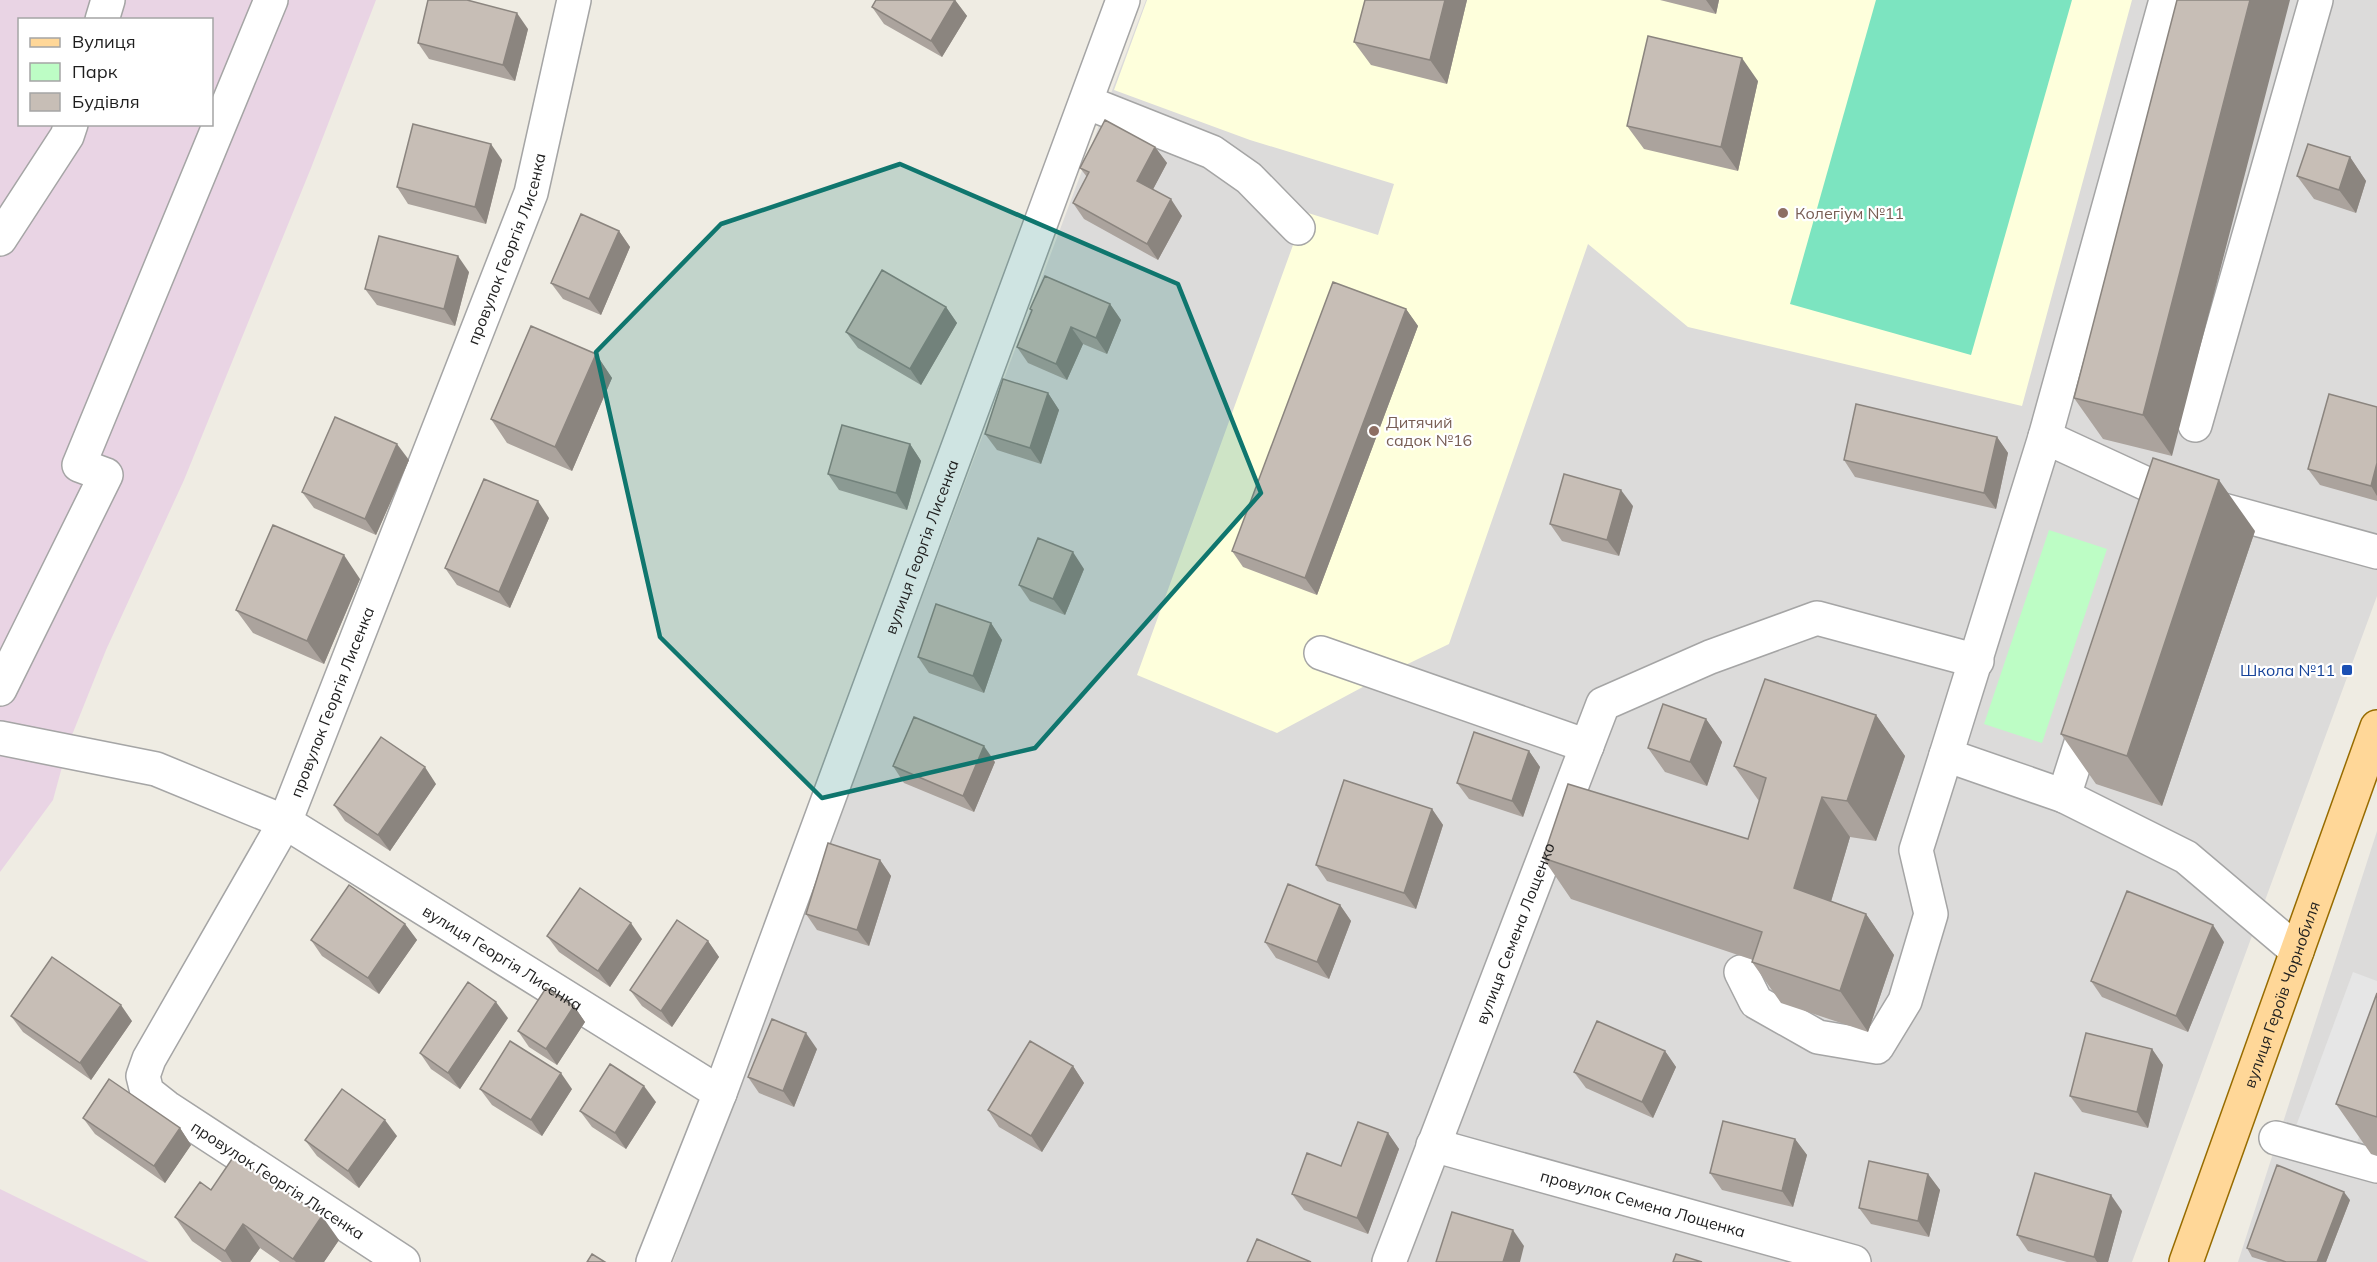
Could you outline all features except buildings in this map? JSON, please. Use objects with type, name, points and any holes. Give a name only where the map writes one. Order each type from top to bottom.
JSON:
[{"type":"main road","name":"вулиця Героїв Чорнобиля","points":[[2187,1262],[2377,727]]},
{"type":"street","points":[[103,18],[108,0]]},
{"type":"street","points":[[0,689],[106,475],[79,465],[271,0]]},
{"type":"street","name":"провулок Георгія Лисенка","points":[[403,1262],[147,1092],[143,1076],[149,1059],[285,822],[531,193],[574,0]]},
{"type":"street","name":"вулиця Георгія Лисенка","points":[[653,1262],[720,1094],[1123,0]]},
{"type":"street","points":[[1741,972],[1756,1002],[1808,1031],[1818,1036],[1877,1047],[1905,1001],[1931,914],[1916,850],[2045,437],[2166,0]]},
{"type":"street","points":[[2195,426],[2316,0]]},
{"type":"street","points":[[1086,102],[1212,152],[1249,178],[1298,228]]},
{"type":"street","points":[[0,239],[67,136],[70,126]]},
{"type":"street","points":[[2045,437],[2175,497],[2377,552]]},
{"type":"street","points":[[2153,524],[2156,512],[2175,497]]},
{"type":"street","name":"вулиця Семена Лощенко","points":[[1389,1262],[1603,704],[1710,657],[1817,618],[1977,660]]},
{"type":"street","points":[[1321,652],[1587,746]]},
{"type":"street","points":[[2064,796],[2101,683]]},
{"type":"street","name":"вулиця Георгія Лисенка","points":[[0,738],[156,769],[285,822],[720,1094]]},
{"type":"street","points":[[1946,755],[2064,796],[2186,857],[2297,951]]},
{"type":"street","points":[[2276,1138],[2377,1166]]},
{"type":"street","name":"провулок Семена Лощенка","points":[[1433,1145],[1854,1262]]},
{"type":"highlighted area","points":[[900,164],[1178,284],[1261,493],[1035,748],[822,798],[660,637],[596,352],[721,224]]},
{"type":"shaded area","points":[[0,0],[376,0],[311,168],[184,480],[106,650],[68,745],[53,800],[0,872]]},
{"type":"shaded area","points":[[1146,0],[2377,0],[2377,596],[2132,1262],[673,1262]]},
{"type":"shaded area","name":"Колегіум №11","points":[[1147,0],[2132,0],[2022,406],[1688,327],[1588,244],[1449,644],[1387,674],[1277,733],[1137,675],[1305,212],[1378,235],[1394,184],[1250,140],[1114,90]]},
{"type":"shaded area","points":[[2377,831],[2377,1262],[2238,1262]]},
{"type":"shaded area","points":[[2353,972],[2377,981],[2377,1087],[2351,1159],[2292,1137]]},
{"type":"shaded area","points":[[0,1189],[149,1262],[0,1262]]},
{"type":"green space","points":[[1876,0],[2072,0],[1971,355],[1790,304]]},
{"type":"green space","points":[[2049,530],[2107,549],[2042,743],[1984,724]]},
{"type":"place","name":"Колегіум №11","points":[[1783,213]]},
{"type":"place","name":"Дитячий садок №16","points":[[1374,431]]},
{"type":"place","name":"Школа №11","points":[[2347,670]]}]
